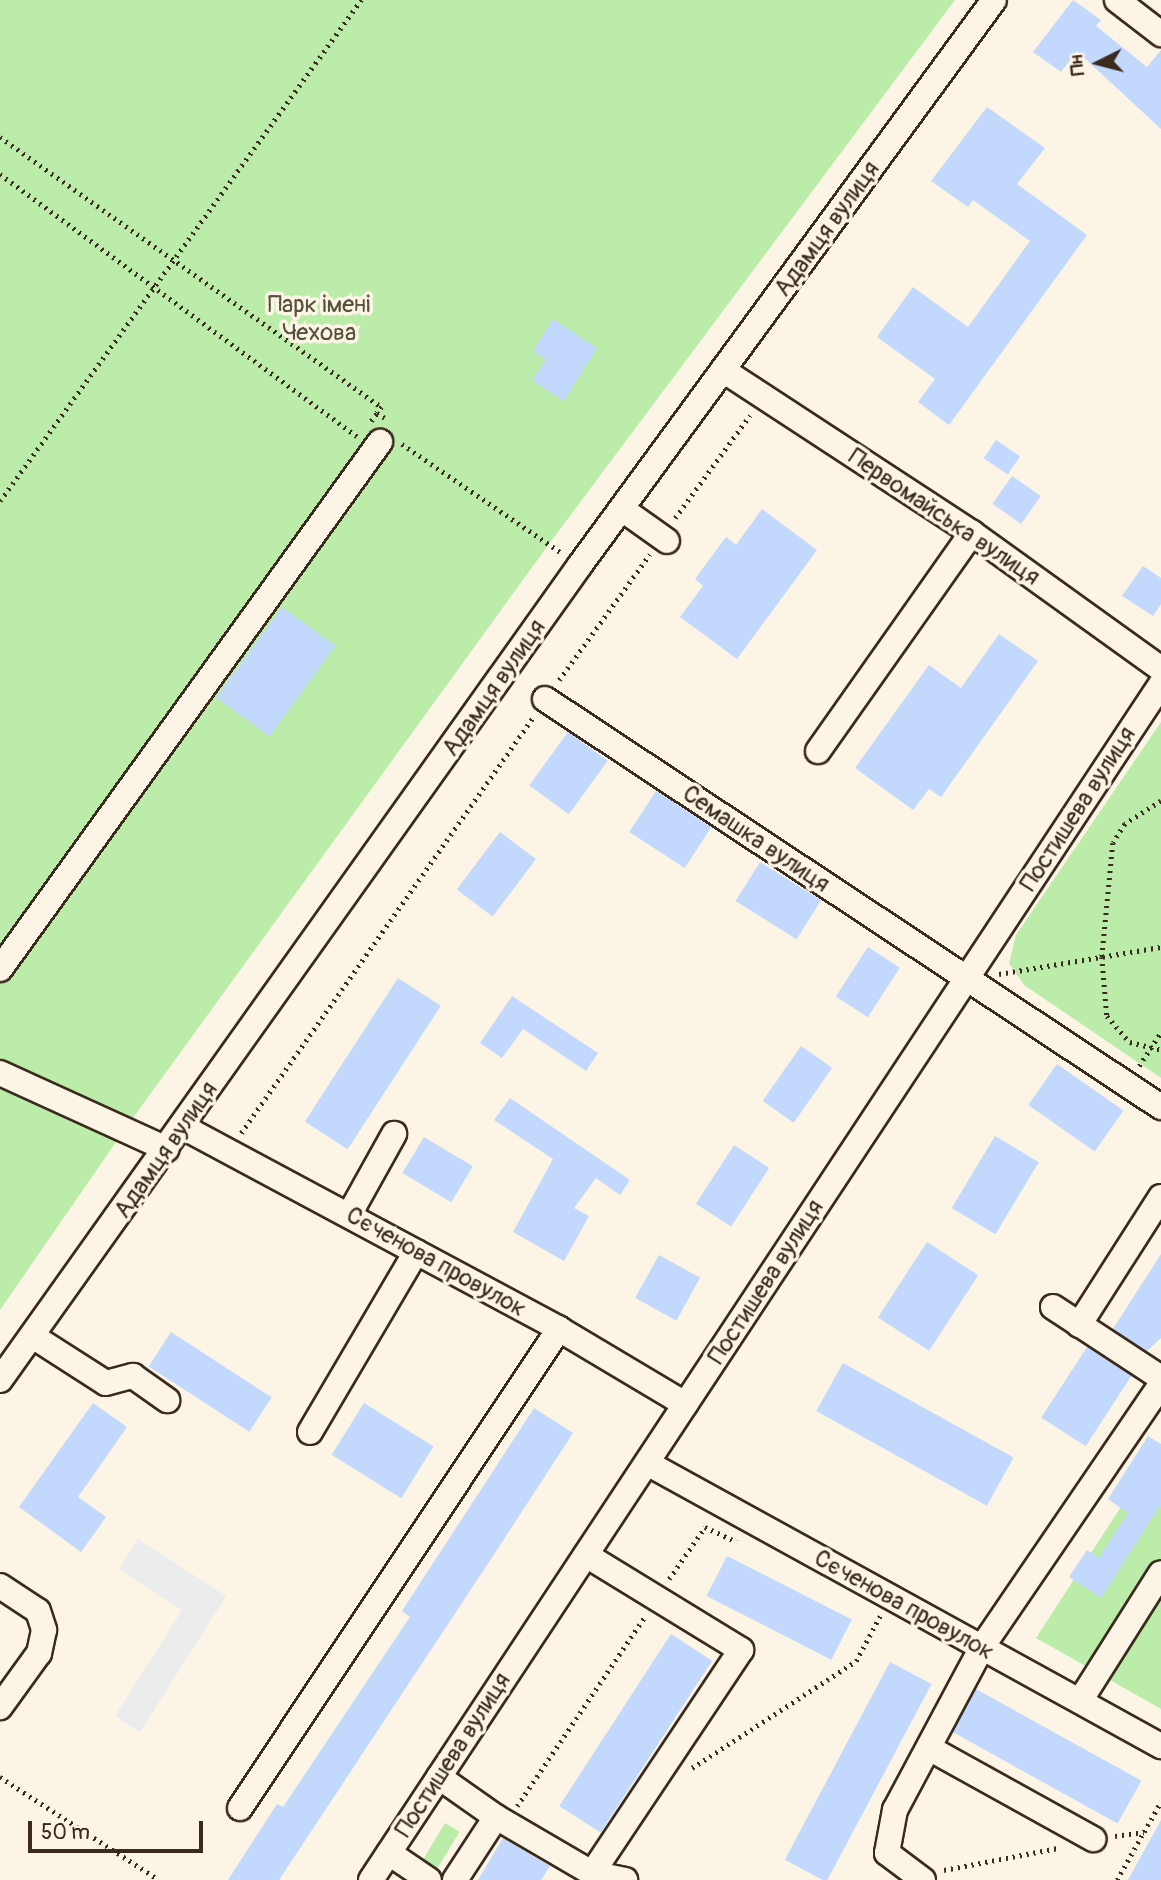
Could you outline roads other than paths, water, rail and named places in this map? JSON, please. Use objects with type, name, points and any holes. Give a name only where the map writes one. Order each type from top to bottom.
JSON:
[{"type":"street","name":"Адамця вулиця","points":[[0,1380],[34,1337],[580,565],[994,0]]},
{"type":"street","points":[[1117,0],[1161,34]]},
{"type":"street","name":"Первомайська вулиця","points":[[723,370],[972,533],[1161,669]]},
{"type":"street","points":[[0,970],[390,436]]},
{"type":"street","points":[[622,509],[667,541]]},
{"type":"street","points":[[818,751],[972,533]]},
{"type":"street","name":"Постишева вулиця","points":[[371,1880],[1161,684]]},
{"type":"street","name":"Семашка вулиця","points":[[545,699],[1161,1107]]},
{"type":"street","points":[[0,1073],[167,1149]]},
{"type":"street","name":"Сєченова провулок","points":[[183,1127],[559,1329],[685,1404]]},
{"type":"street","points":[[349,1215],[394,1134]]},
{"type":"street","points":[[1079,1325],[1161,1197]]},
{"type":"street","points":[[310,1432],[416,1252]]},
{"type":"street","points":[[1053,1307],[1161,1378]]},
{"type":"street","points":[[240,1808],[559,1329]]},
{"type":"street","points":[[34,1337],[106,1383],[133,1376],[167,1400]]},
{"type":"street","points":[[918,1877],[887,1853],[895,1811],[982,1647],[1161,1385]]},
{"type":"street","name":"Сєченова провулок","points":[[647,1463],[1161,1746]]},
{"type":"street","points":[[586,1555],[741,1650],[592,1873]]},
{"type":"street","points":[[1080,1701],[1161,1573]]},
{"type":"street","points":[[0,1586],[38,1611],[44,1630],[39,1653],[0,1707]]},
{"type":"street","points":[[929,1748],[1093,1839]]},
{"type":"street","points":[[439,1777],[501,1820],[592,1873],[625,1880]]},
{"type":"street","points":[[456,1880],[501,1820]]},
{"type":"street","points":[[388,1853],[429,1880]]},
{"type":"park label","name":"Парк імені Чехова","points":[[319,319]]}]
